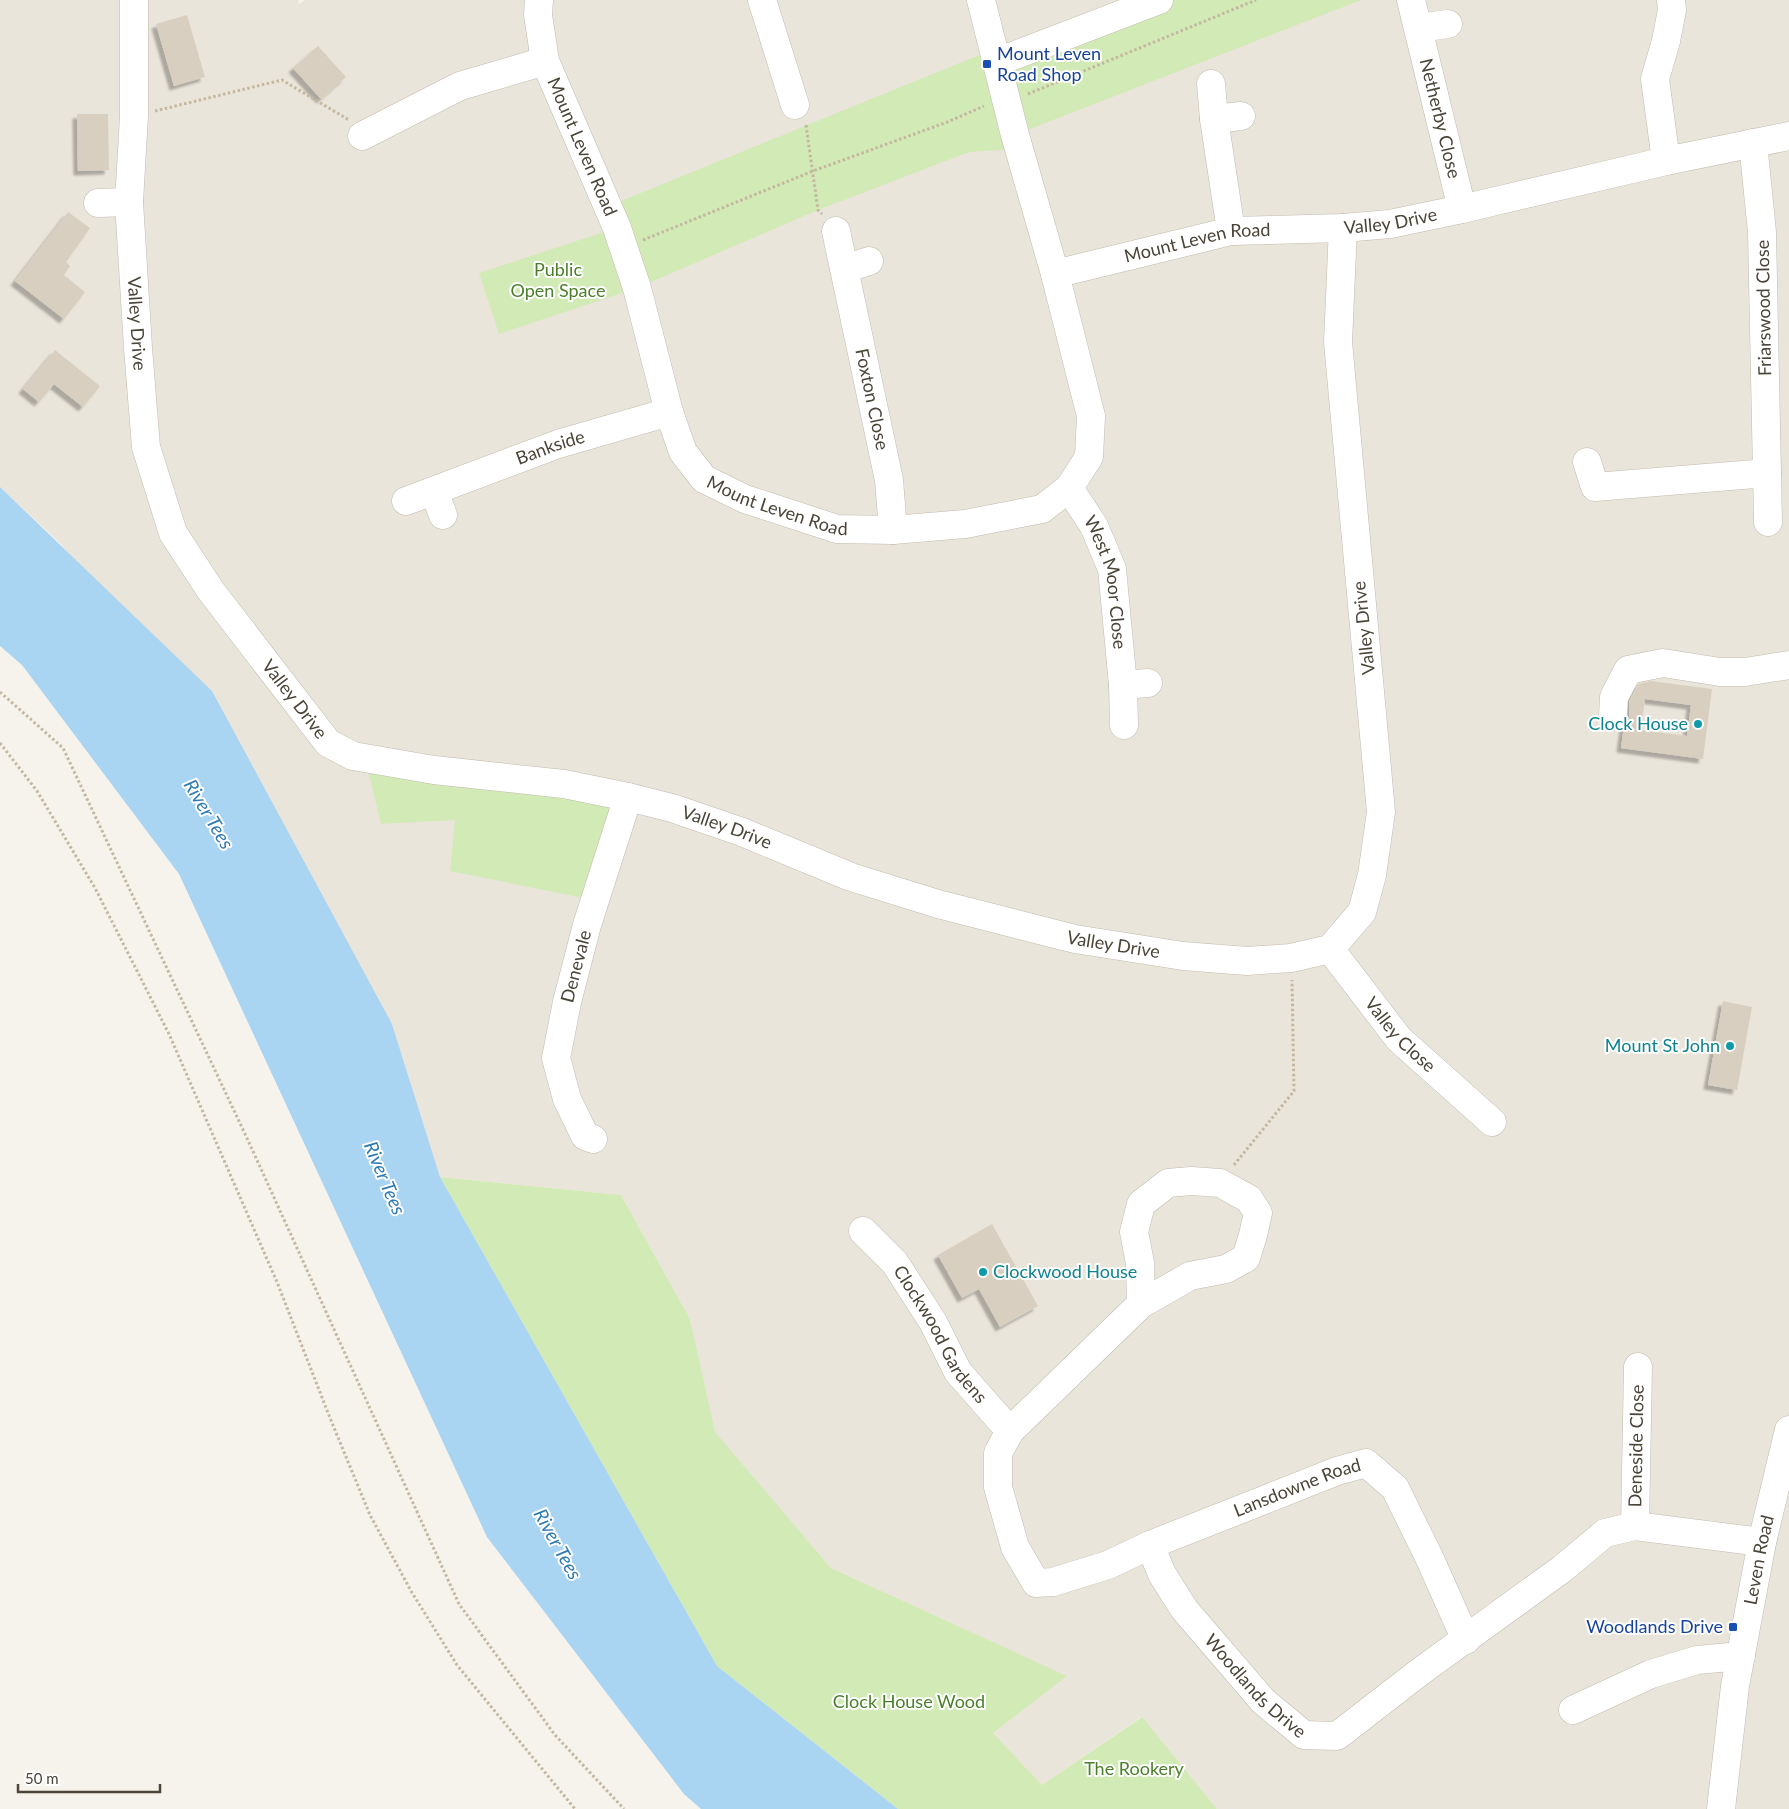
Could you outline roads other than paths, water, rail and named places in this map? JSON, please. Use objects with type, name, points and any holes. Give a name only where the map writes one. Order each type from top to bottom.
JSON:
[{"type":"street","name":"Valley Drive","points":[[134,0],[134,116],[129,202],[146,447],[173,533],[210,591],[328,743],[353,756],[434,770],[564,784],[628,796],[672,808],[742,832],[851,877],[938,904],[1075,939],[1183,956],[1247,961],[1291,958],[1330,949],[1362,912],[1372,875],[1381,812],[1338,342],[1342,228],[1390,224],[1666,161],[1789,136]]},
{"type":"street","name":"Mount Leven Road","points":[[538,0],[538,15],[545,61],[609,206],[624,247],[637,288],[669,412],[683,452],[704,479],[745,499],[837,529],[893,530],[965,524],[1042,509],[1069,488],[1089,457],[1091,416],[1055,274],[1005,100],[981,0]]},
{"type":"street","points":[[762,0],[796,71],[795,105]]},
{"type":"street","points":[[997,62],[1100,11],[1159,0]]},
{"type":"street","name":"Netherby Close","points":[[1411,0],[1462,209]]},
{"type":"street","points":[[1666,161],[1655,79],[1666,41],[1672,10],[1671,0]]},
{"type":"street","points":[[1418,28],[1448,24]]},
{"type":"street","name":"Mount Leven Road","points":[[362,136],[460,86],[545,61]]},
{"type":"street","points":[[1211,84],[1214,119],[1231,231]]},
{"type":"street","points":[[1214,119],[1241,116]]},
{"type":"street","name":"Friarswood Close","points":[[1753,143],[1762,232],[1768,522]]},
{"type":"street","points":[[98,203],[129,202]]},
{"type":"street","name":"Mount Leven Road","points":[[1055,274],[1231,231],[1342,228]]},
{"type":"street","name":"Foxton Close","points":[[836,231],[889,480],[893,530]]},
{"type":"street","points":[[844,270],[869,261]]},
{"type":"street","name":"Bankside","points":[[406,501],[439,503],[558,444],[669,412]]},
{"type":"street","points":[[1586,462],[1595,487],[1767,474]]},
{"type":"street","name":"West Moor Close","points":[[1069,488],[1094,526],[1112,569],[1135,684],[1124,725]]},
{"type":"street","points":[[1613,716],[1614,697],[1628,670],[1663,663],[1720,672],[1745,672],[1789,666]]},
{"type":"street","name":"Denevale","points":[[593,1134],[567,1099],[556,1058],[567,1002],[587,925],[628,796]]},
{"type":"street","name":"Valley Close","points":[[1330,949],[1399,1039],[1489,1109]]},
{"type":"street","points":[[1010,1431],[1141,1304],[1190,1276],[1226,1269],[1246,1258],[1258,1213],[1249,1199],[1220,1183],[1191,1181],[1168,1183],[1142,1204],[1134,1232],[1140,1263],[1141,1304]]},
{"type":"street","name":"Clockwood Gardens","points":[[864,1240],[896,1263],[933,1322],[958,1372],[1010,1431]]},
{"type":"street","name":"Deneside Close","points":[[1635,1526],[1639,1366]]},
{"type":"street","name":"Leven Road","points":[[1721,1809],[1735,1686],[1762,1542],[1778,1514],[1789,1430]]},
{"type":"street","name":"Lansdowne Road","points":[[1010,1431],[998,1453],[998,1487],[1015,1547],[1036,1583],[1053,1582],[1108,1565],[1150,1545],[1328,1475],[1366,1463],[1395,1488],[1466,1640]]},
{"type":"street","name":"Woodlands Drive","points":[[1150,1545],[1162,1574],[1184,1609],[1263,1701],[1304,1735],[1337,1736],[1421,1671],[1562,1569],[1605,1534],[1635,1526],[1762,1542]]},
{"type":"street","points":[[1573,1710],[1651,1674],[1697,1660],[1741,1656]]},
{"type":"water","name":"River Tees","points":[[0,487],[212,691],[392,1024],[440,1177],[717,1666],[898,1809],[701,1809],[684,1794],[487,1537],[179,874],[22,665],[0,646]]},
{"type":"place","name":"Mount Leven Road Shop","points":[[987,64]]},
{"type":"place","name":"Clock House","points":[[1698,724]]},
{"type":"place","name":"Mount St John","points":[[1730,1046]]},
{"type":"place","name":"Clockwood House","points":[[983,1272]]},
{"type":"place","name":"Woodlands Drive","points":[[1733,1627]]},
{"type":"park label","name":"Public Open Space","points":[[558,280]]},
{"type":"park label","name":"Clock House Wood","points":[[909,1702]]},
{"type":"park label","name":"The Rookery","points":[[1134,1769]]}]
